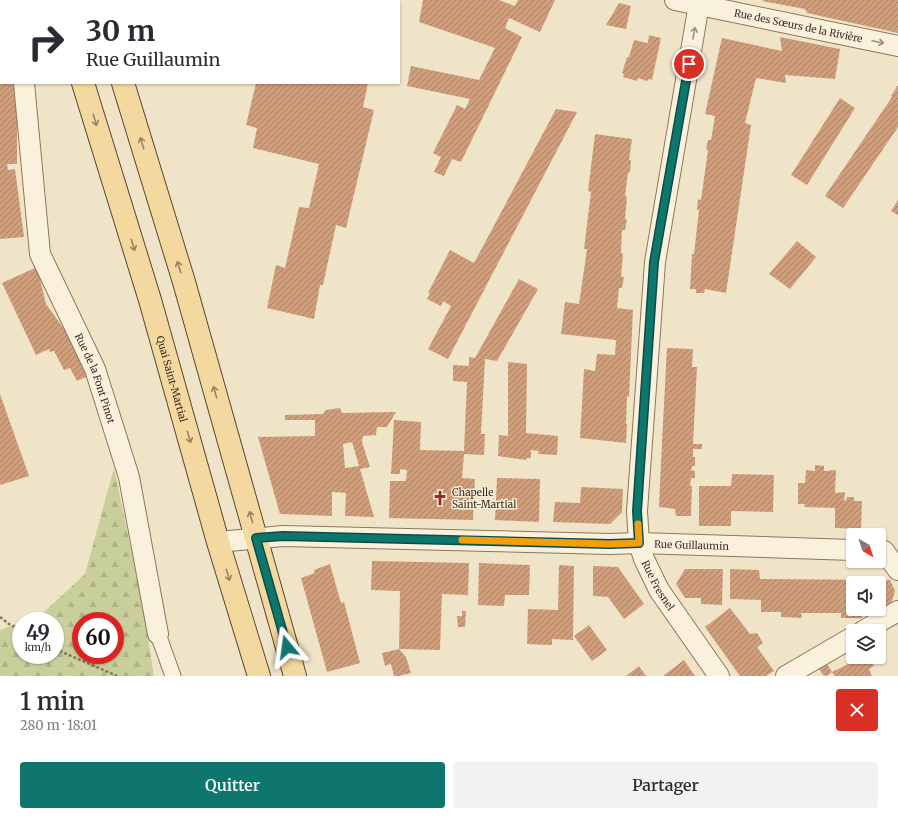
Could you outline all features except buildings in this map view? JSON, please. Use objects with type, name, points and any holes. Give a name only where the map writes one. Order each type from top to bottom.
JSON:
[{"type":"main road","name":"Quai Saint-Martial","points":[[83,84],[150,300],[218,542],[259,676]]},
{"type":"main road","points":[[123,84],[184,282],[296,676]]},
{"type":"street","name":"Rue des Sœurs de la Rivière","points":[[675,0],[898,46]]},
{"type":"street","name":"Rue Fresnel","points":[[699,4],[654,262],[637,511],[639,543],[644,559],[659,590],[719,676]]},
{"type":"street","name":"Rue de la Font Pinot","points":[[24,84],[40,254],[95,369],[128,477],[158,634],[173,676]]},
{"type":"street","name":"Rue Guillaumin","points":[[218,542],[283,536],[610,544],[639,543],[846,550]]},
{"type":"street","points":[[886,554],[898,570]]},
{"type":"street","points":[[875,624],[898,611]]},
{"type":"street","points":[[786,676],[846,641]]},
{"type":"path","points":[[0,617],[12,626]]},
{"type":"path","points":[[64,653],[117,676]]},
{"type":"green space","points":[[114,468],[143,607],[154,676],[0,676],[0,630],[12,625],[12,664],[64,664],[64,612],[44,612],[85,574]]},
{"type":"slow traffic","points":[[462,540],[610,544],[639,543],[638,524]]},
{"type":"place","name":"Chapelle Saint-Martial","points":[[440,498]]},
{"type":"route","points":[[287,647],[256,538],[283,536],[610,544],[639,543],[637,511],[654,262],[689,64]]}]
